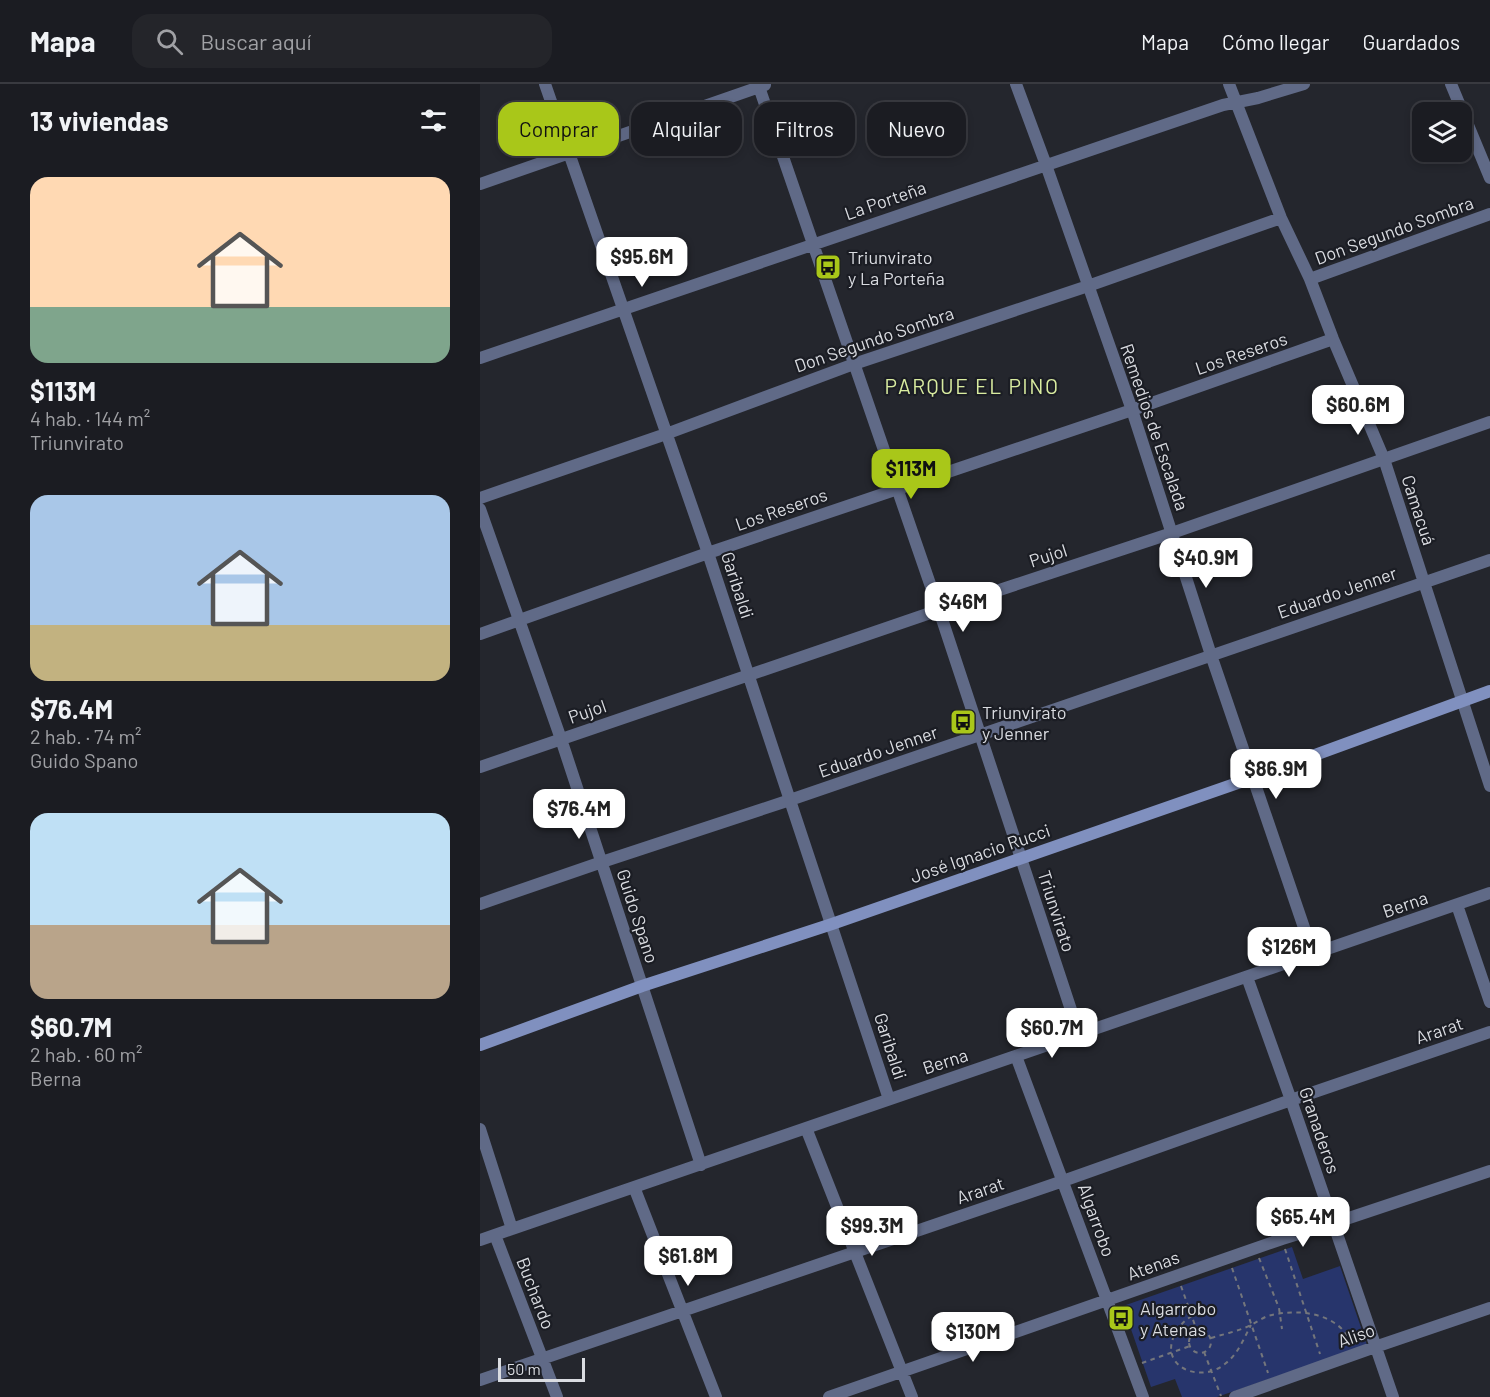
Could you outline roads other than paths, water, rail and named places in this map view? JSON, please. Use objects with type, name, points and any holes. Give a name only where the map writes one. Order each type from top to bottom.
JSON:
[{"type":"street","name":"Garibaldi","points":[[545,84],[551,102]]},
{"type":"street","name":"Remedios de Escalada","points":[[1016,84],[1132,410],[1211,655],[1313,954]]},
{"type":"street","name":"Camacuá","points":[[1229,84],[1281,218],[1310,279],[1384,459],[1490,786]]},
{"type":"street","name":"La Porteña","points":[[480,358],[1224,105],[1258,98],[1304,84]]},
{"type":"street","points":[[1451,84],[1490,178]]},
{"type":"street","points":[[619,135],[761,85]]},
{"type":"street","name":"Triunvirato","points":[[761,85],[981,735],[1079,1034]]},
{"type":"street","points":[[480,184],[560,156]]},
{"type":"street","name":"Garibaldi","points":[[570,156],[708,553],[889,1099]]},
{"type":"street","name":"Don Segundo Sombra","points":[[1310,279],[1490,214]]},
{"type":"street","name":"Don Segundo Sombra","points":[[480,498],[666,434],[854,364],[1088,286],[1281,218]]},
{"type":"street","name":"Los Reseros","points":[[480,633],[1333,339]]},
{"type":"street","name":"Pujol","points":[[480,767],[1172,533],[1490,422]]},
{"type":"street","name":"Guido Spano","points":[[480,509],[561,739],[700,1165]]},
{"type":"street","name":"Eduardo Jenner","points":[[480,904],[1490,560]]},
{"type":"street","name":"José Ignacio Rucci","points":[[480,1045],[642,986],[832,924],[1252,778],[1490,691]]},
{"type":"street","name":"Berna","points":[[480,1240],[1490,893]]},
{"type":"street","points":[[1457,905],[1490,1002]]},
{"type":"street","name":"Granaderos","points":[[1247,977],[1393,1397]]},
{"type":"street","name":"Ararat","points":[[480,1380],[1490,1032]]},
{"type":"street","name":"Algarrobo","points":[[1016,1056],[1143,1397]]},
{"type":"street","points":[[806,1128],[912,1397]]},
{"type":"street","points":[[480,1129],[512,1229]]},
{"type":"street","name":"Atenas","points":[[829,1397],[1255,1248],[1490,1171]]},
{"type":"street","points":[[634,1187],[716,1397]]},
{"type":"street","name":"Buchardo","points":[[495,1235],[557,1397]]},
{"type":"street","name":"Aliso","points":[[1235,1397],[1490,1308]]},
{"type":"place","name":"Triunvirato y La Porteña","points":[[828,267]]},
{"type":"place","name":"Triunvirato y Jenner","points":[[963,722]]},
{"type":"place","name":"Algarrobo y Atenas","points":[[1121,1318]]},
{"type":"district","name":"PARQUE EL PINO","points":[[972,385]]}]
